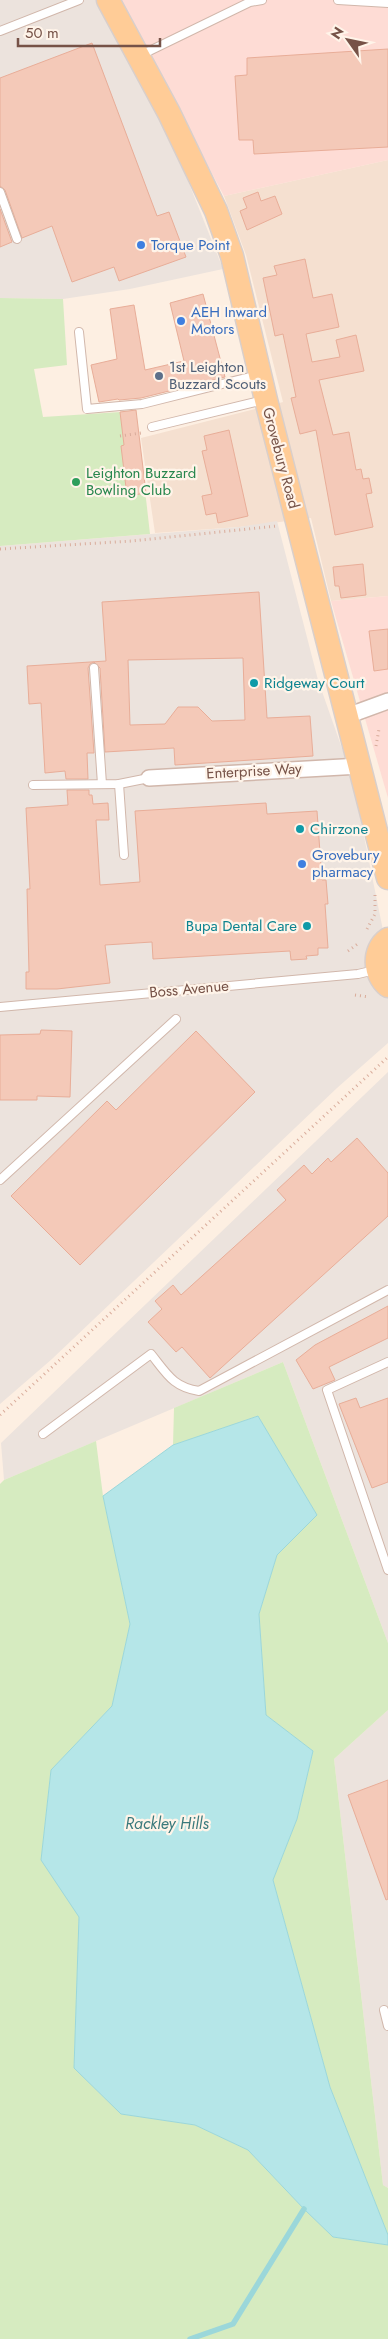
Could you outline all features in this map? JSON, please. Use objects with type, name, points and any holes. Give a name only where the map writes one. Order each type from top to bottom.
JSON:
[{"type":"main road","name":"Grovebury Road","points":[[108,0],[139,56],[216,211],[232,256],[266,400],[388,878]]},
{"type":"main road","points":[[382,978],[376,959],[379,949],[388,939]]},
{"type":"street","points":[[347,716],[388,701]]},
{"type":"street","name":"Enterprise Way","points":[[149,778],[360,766]]},
{"type":"lane","points":[[0,31],[79,0]]},
{"type":"lane","points":[[139,56],[250,2],[262,0]]},
{"type":"lane","points":[[338,0],[388,3]]},
{"type":"lane","points":[[0,192],[17,239]]},
{"type":"lane","points":[[79,332],[87,409],[142,404],[260,375]]},
{"type":"lane","points":[[152,427],[266,400]]},
{"type":"lane","points":[[94,668],[102,784]]},
{"type":"lane","points":[[33,785],[120,784],[149,778]]},
{"type":"lane","points":[[120,784],[124,855]]},
{"type":"lane","name":"Boss Avenue","points":[[0,1007],[348,975],[382,978]]},
{"type":"lane","points":[[0,1180],[176,1019]]},
{"type":"lane","points":[[43,1434],[151,1354],[176,1384],[186,1389],[199,1390],[388,1290]]},
{"type":"lane","points":[[388,1362],[327,1390],[388,1570]]},
{"type":"lane","points":[[384,2010],[388,2026]]},
{"type":"path","points":[[120,436],[138,434]]},
{"type":"path","points":[[0,549],[132,541],[298,524]]},
{"type":"path","points":[[0,1415],[388,1057]]},
{"type":"shaded area","points":[[0,0],[96,0],[163,118],[223,269],[130,289],[63,299],[0,298]]},
{"type":"shaded area","points":[[119,0],[388,0],[388,160],[224,196]]},
{"type":"shaded area","points":[[388,160],[388,596],[331,601],[311,518],[239,527],[155,533],[141,438],[283,402],[246,255],[224,196]]},
{"type":"shaded area","points":[[277,521],[318,680],[352,777],[388,955],[388,1043],[337,1088],[52,1359],[0,1404],[0,546],[239,527]]},
{"type":"shaded area","points":[[388,596],[388,798],[331,601]]},
{"type":"shaded area","points":[[388,1072],[388,1643],[283,1362],[4,1480],[1,1443]]},
{"type":"shaded area","points":[[388,1710],[388,2188],[383,2185],[334,1759]]},
{"type":"green space","name":"Leighton Buzzard Bowling Club","points":[[0,298],[63,299],[67,365],[34,369],[43,417],[136,411],[150,534],[0,546]]},
{"type":"green space","points":[[283,1362],[388,1643],[388,1710],[334,1759],[383,2185],[388,2188],[388,2235],[330,2087],[273,1880],[297,1819],[313,1751],[266,1715],[259,1614],[277,1555],[317,1515],[258,1416],[173,1445],[174,1408]]},
{"type":"green space","points":[[96,1441],[103,1496],[130,1624],[112,1706],[51,1770],[41,1860],[79,1917],[74,2068],[121,2114],[195,2125],[248,2150],[333,2237],[388,2245],[388,2339],[0,2339],[0,1484],[4,1480]]},
{"type":"water","name":"Rackley Hills","points":[[258,1416],[317,1515],[277,1555],[259,1614],[266,1715],[313,1751],[297,1819],[273,1880],[330,2087],[388,2235],[388,2245],[333,2237],[248,2150],[195,2125],[121,2114],[74,2068],[79,1917],[41,1860],[51,1770],[112,1706],[130,1624],[103,1496],[173,1445]]},
{"type":"building","points":[[92,43],[157,216],[169,212],[186,257],[119,281],[114,267],[72,282],[52,226],[22,238],[5,190],[0,186],[0,78]]},
{"type":"building","points":[[388,49],[388,147],[254,154],[253,140],[239,140],[235,76],[247,75],[247,58]]},
{"type":"building","points":[[258,192],[261,201],[275,196],[282,214],[247,230],[240,211],[247,208],[243,198]]},
{"type":"building","points":[[0,209],[12,242],[0,247]]},
{"type":"building","points":[[305,259],[313,298],[332,294],[339,327],[306,334],[312,362],[340,357],[336,340],[356,335],[364,371],[319,380],[333,435],[349,432],[356,470],[361,469],[363,479],[369,478],[372,493],[366,494],[373,527],[335,535],[316,430],[300,434],[291,398],[296,397],[283,334],[275,336],[263,278],[277,275],[274,266]]},
{"type":"building","points":[[203,294],[225,377],[141,398],[99,402],[91,365],[117,359],[110,309],[134,305],[145,370],[184,361],[170,303]]},
{"type":"building","points":[[136,410],[146,493],[127,496],[121,446],[124,445],[120,412]]},
{"type":"building","points":[[229,430],[248,516],[218,523],[216,513],[206,515],[202,496],[212,494],[202,451],[207,450],[204,436]]},
{"type":"building","points":[[363,564],[366,595],[341,598],[339,586],[335,586],[333,567]]},
{"type":"building","name":"Ridgeway Court","points":[[259,592],[267,718],[310,716],[313,756],[175,765],[174,748],[105,752],[100,668],[94,662],[88,668],[94,753],[87,753],[88,779],[66,779],[65,771],[45,773],[41,703],[29,704],[27,666],[106,661],[102,602]],"holes":[[[243,658],[245,720],[212,721],[198,707],[178,707],[165,724],[130,725],[128,660]]]},
{"type":"building","points":[[388,629],[388,669],[374,671],[369,631]]},
{"type":"building","points":[[67,790],[89,790],[89,795],[92,795],[93,804],[108,803],[109,820],[96,820],[100,885],[140,882],[135,811],[266,803],[267,814],[317,811],[322,880],[326,880],[328,904],[325,904],[328,948],[318,948],[318,955],[306,956],[307,959],[291,960],[290,951],[153,959],[152,942],[105,945],[110,983],[57,989],[26,989],[26,972],[29,972],[27,889],[30,889],[26,808],[68,805]]},
{"type":"building","points":[[41,1030],[72,1031],[70,1097],[37,1096],[37,1100],[0,1100],[0,1035],[40,1034]]},
{"type":"building","points":[[196,1031],[255,1092],[80,1265],[11,1196],[107,1101],[116,1110]]},
{"type":"building","points":[[357,1138],[388,1173],[388,1216],[210,1378],[182,1347],[176,1352],[148,1322],[162,1309],[155,1301],[173,1285],[181,1295],[286,1200],[277,1190],[304,1165],[312,1174],[328,1158],[331,1162]]},
{"type":"building","points":[[388,1306],[388,1338],[329,1367],[335,1380],[313,1389],[296,1360],[315,1345]]},
{"type":"building","points":[[356,1398],[360,1408],[388,1398],[388,1482],[372,1488],[339,1404]]},
{"type":"building","points":[[388,1780],[388,1899],[386,1900],[348,1795]]},
{"type":"waterway","points":[[190,2339],[233,2324],[304,2209]]},
{"type":"place","name":"Torque Point","points":[[141,245]]},
{"type":"place","name":"AEH Inward Motors","points":[[181,321]]},
{"type":"place","name":"1st Leighton Buzzard Scouts","points":[[159,376]]},
{"type":"place","name":"Leighton Buzzard Bowling Club","points":[[76,482]]},
{"type":"place","name":"Ridgeway Court","points":[[254,683]]},
{"type":"place","name":"Chirzone","points":[[300,829]]},
{"type":"place","name":"Grovebury pharmacy","points":[[302,864]]},
{"type":"place","name":"Bupa Dental Care","points":[[307,926]]}]
